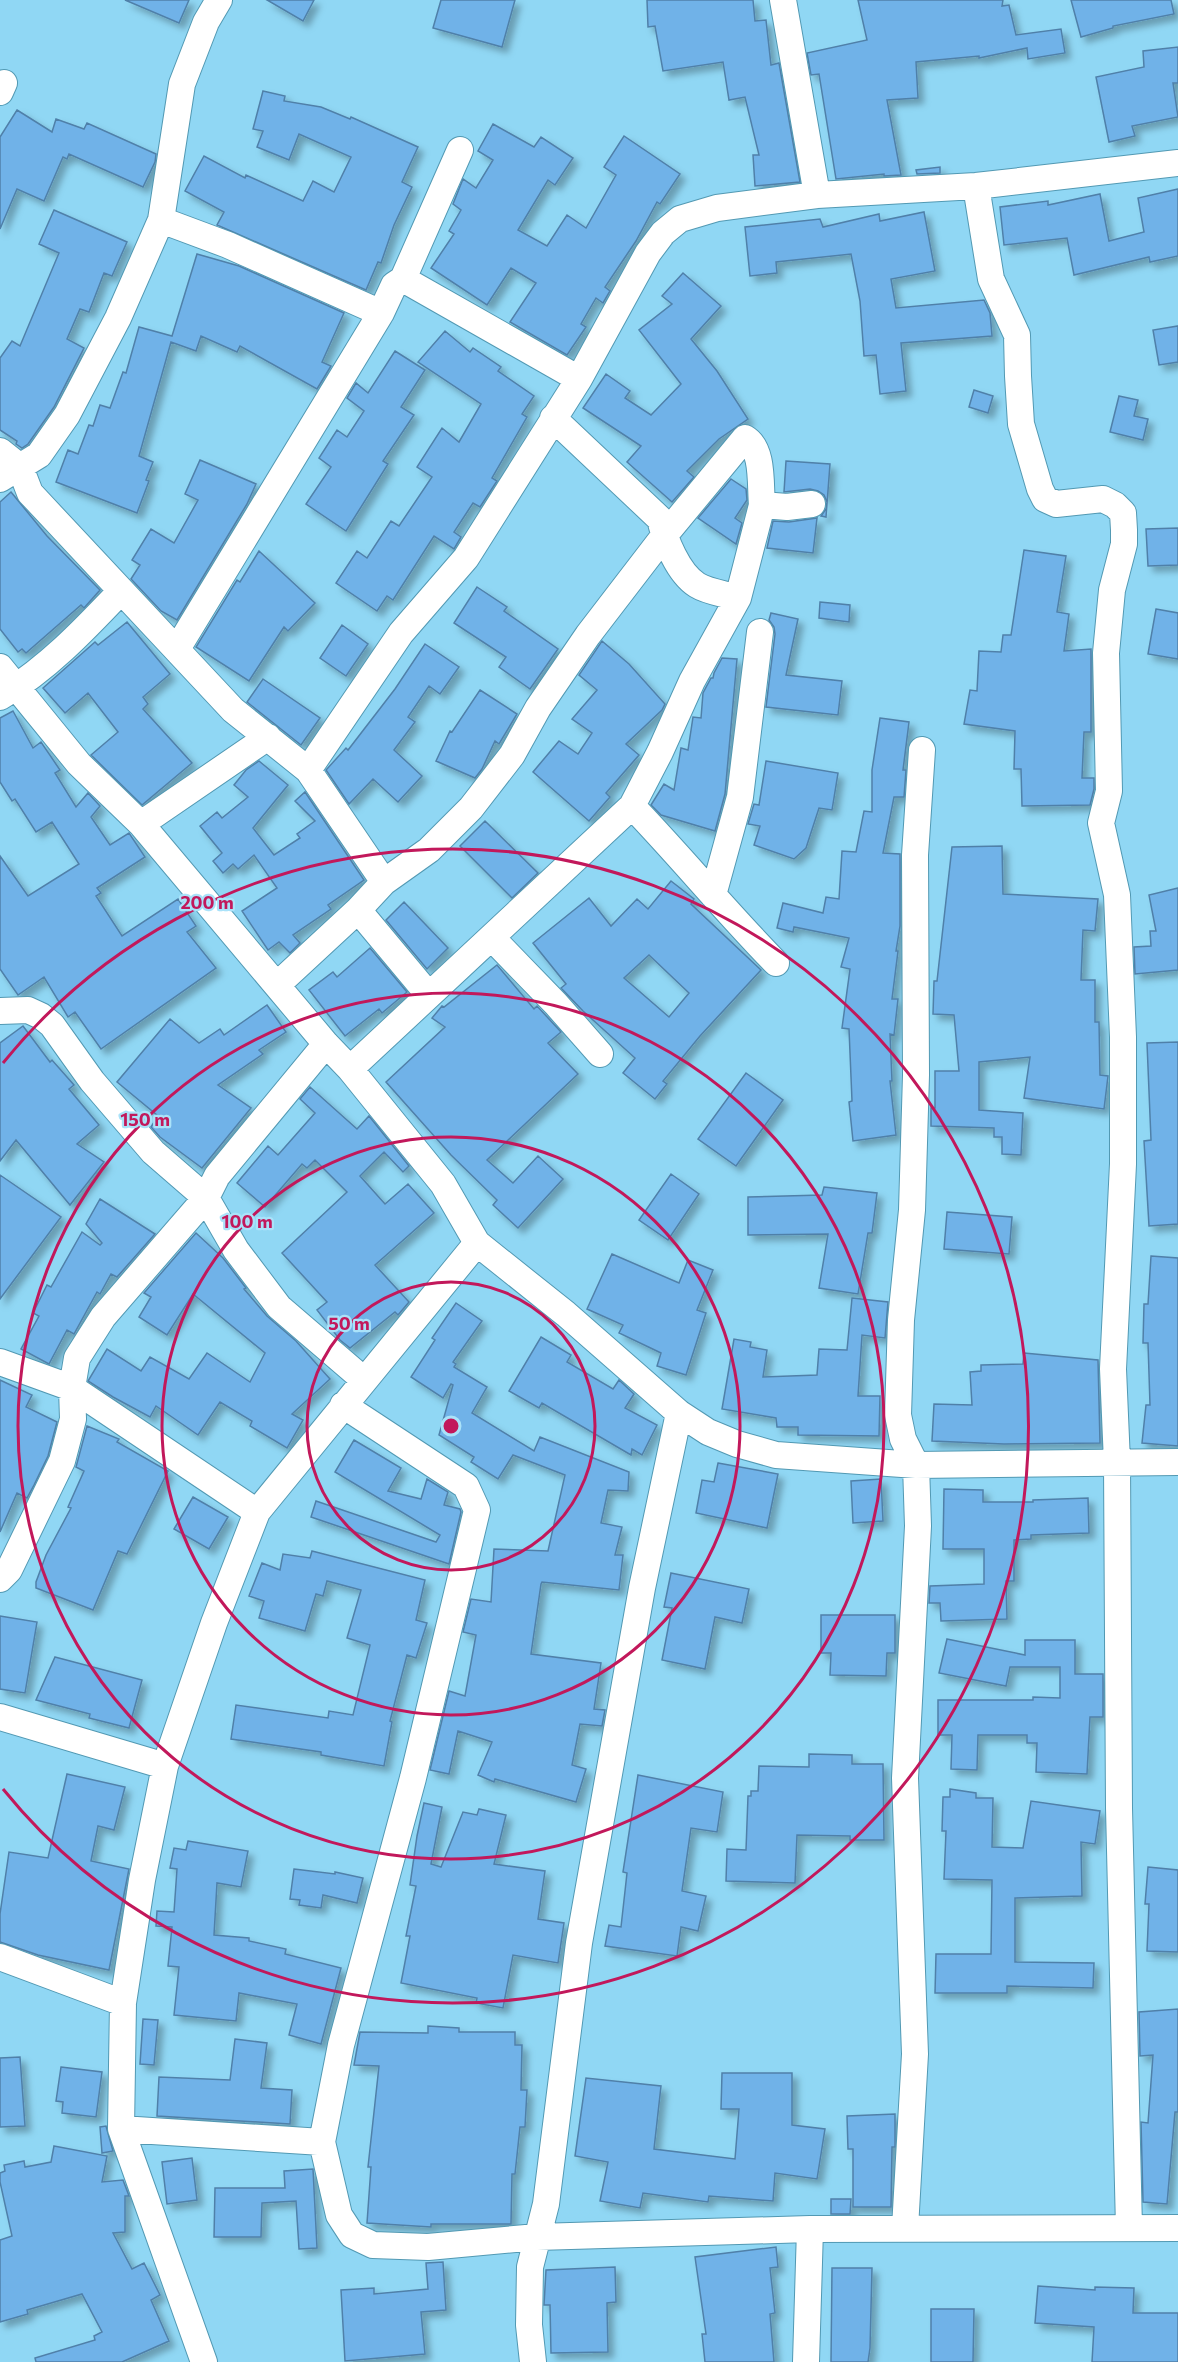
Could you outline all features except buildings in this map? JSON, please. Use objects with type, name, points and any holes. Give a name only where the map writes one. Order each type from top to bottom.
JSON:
[{"type":"street","points":[[10,473],[39,455],[67,415],[118,318],[162,220],[182,84],[206,22],[219,0]]},
{"type":"street","points":[[783,0],[817,195]]},
{"type":"street","points":[[177,650],[381,313],[394,285],[404,279],[460,150]]},
{"type":"street","points":[[308,770],[401,633],[466,558],[579,379],[648,253],[663,233],[680,219],[717,208],[817,195],[976,186],[1178,163]]},
{"type":"street","points":[[976,186],[991,279],[1017,336],[1017,376],[1022,424],[1040,489],[1045,499],[1056,504],[1103,499],[1115,505],[1123,513],[1124,544],[1112,590],[1106,653],[1109,791],[1101,823],[1117,895],[1123,1037],[1123,1164],[1113,1369],[1118,1462],[1119,1808],[1129,2228]]},
{"type":"street","points":[[162,220],[228,244],[381,313]]},
{"type":"street","points":[[404,279],[579,379]]},
{"type":"street","points":[[553,418],[660,519],[664,536],[676,561],[697,585],[738,598]]},
{"type":"street","points":[[277,985],[358,910],[384,882],[429,850],[471,808],[512,755],[538,708],[588,635],[664,536],[745,438],[752,442],[757,453],[762,505],[738,598],[692,681],[660,752],[632,806],[492,938],[428,993],[350,1069]]},
{"type":"street","points":[[0,451],[10,473],[233,710],[308,770],[384,882]]},
{"type":"street","points":[[762,505],[787,507],[812,504]]},
{"type":"street","points":[[9,692],[82,633],[120,592]]},
{"type":"street","points":[[713,896],[740,797],[760,632]]},
{"type":"street","points":[[0,667],[9,692],[141,824],[326,1044],[350,1069],[444,1184],[477,1243],[566,1314],[679,1413],[708,1432],[737,1444],[776,1455],[916,1465],[1178,1462]]},
{"type":"street","points":[[141,824],[268,736]]},
{"type":"street","points":[[905,2228],[915,2054],[904,1778],[918,1526],[916,1465],[903,1439],[898,1415],[901,1320],[912,1210],[916,1075],[915,855],[922,750]]},
{"type":"street","points":[[632,806],[776,963]]},
{"type":"street","points":[[358,910],[428,993]]},
{"type":"street","points":[[492,938],[556,1004],[600,1054]]},
{"type":"street","points":[[0,1011],[28,1010],[41,1016],[52,1025],[92,1081],[153,1152],[206,1198],[236,1250],[279,1307],[364,1380]]},
{"type":"street","points":[[0,1579],[9,1570],[62,1461],[73,1419],[72,1388],[77,1358],[103,1317],[206,1198],[218,1176],[326,1044]]},
{"type":"street","points":[[204,2362],[121,2129],[123,2003],[142,1880],[165,1766],[214,1623],[257,1512],[477,1243]]},
{"type":"street","points":[[0,1362],[72,1388],[257,1512]]},
{"type":"street","points":[[343,1405],[466,1486],[477,1510],[413,1778],[341,2045],[322,2142],[339,2215],[352,2235],[373,2245],[428,2247],[537,2237],[810,2229],[1178,2228]]},
{"type":"street","points":[[533,2362],[529,2325],[530,2267],[546,2204],[579,1943],[642,1588],[679,1413]]},
{"type":"street","points":[[0,1717],[165,1766]]},
{"type":"street","points":[[0,1957],[123,2003]]},
{"type":"street","points":[[121,2129],[322,2142]]},
{"type":"street","points":[[806,2362],[810,2229]]}]
